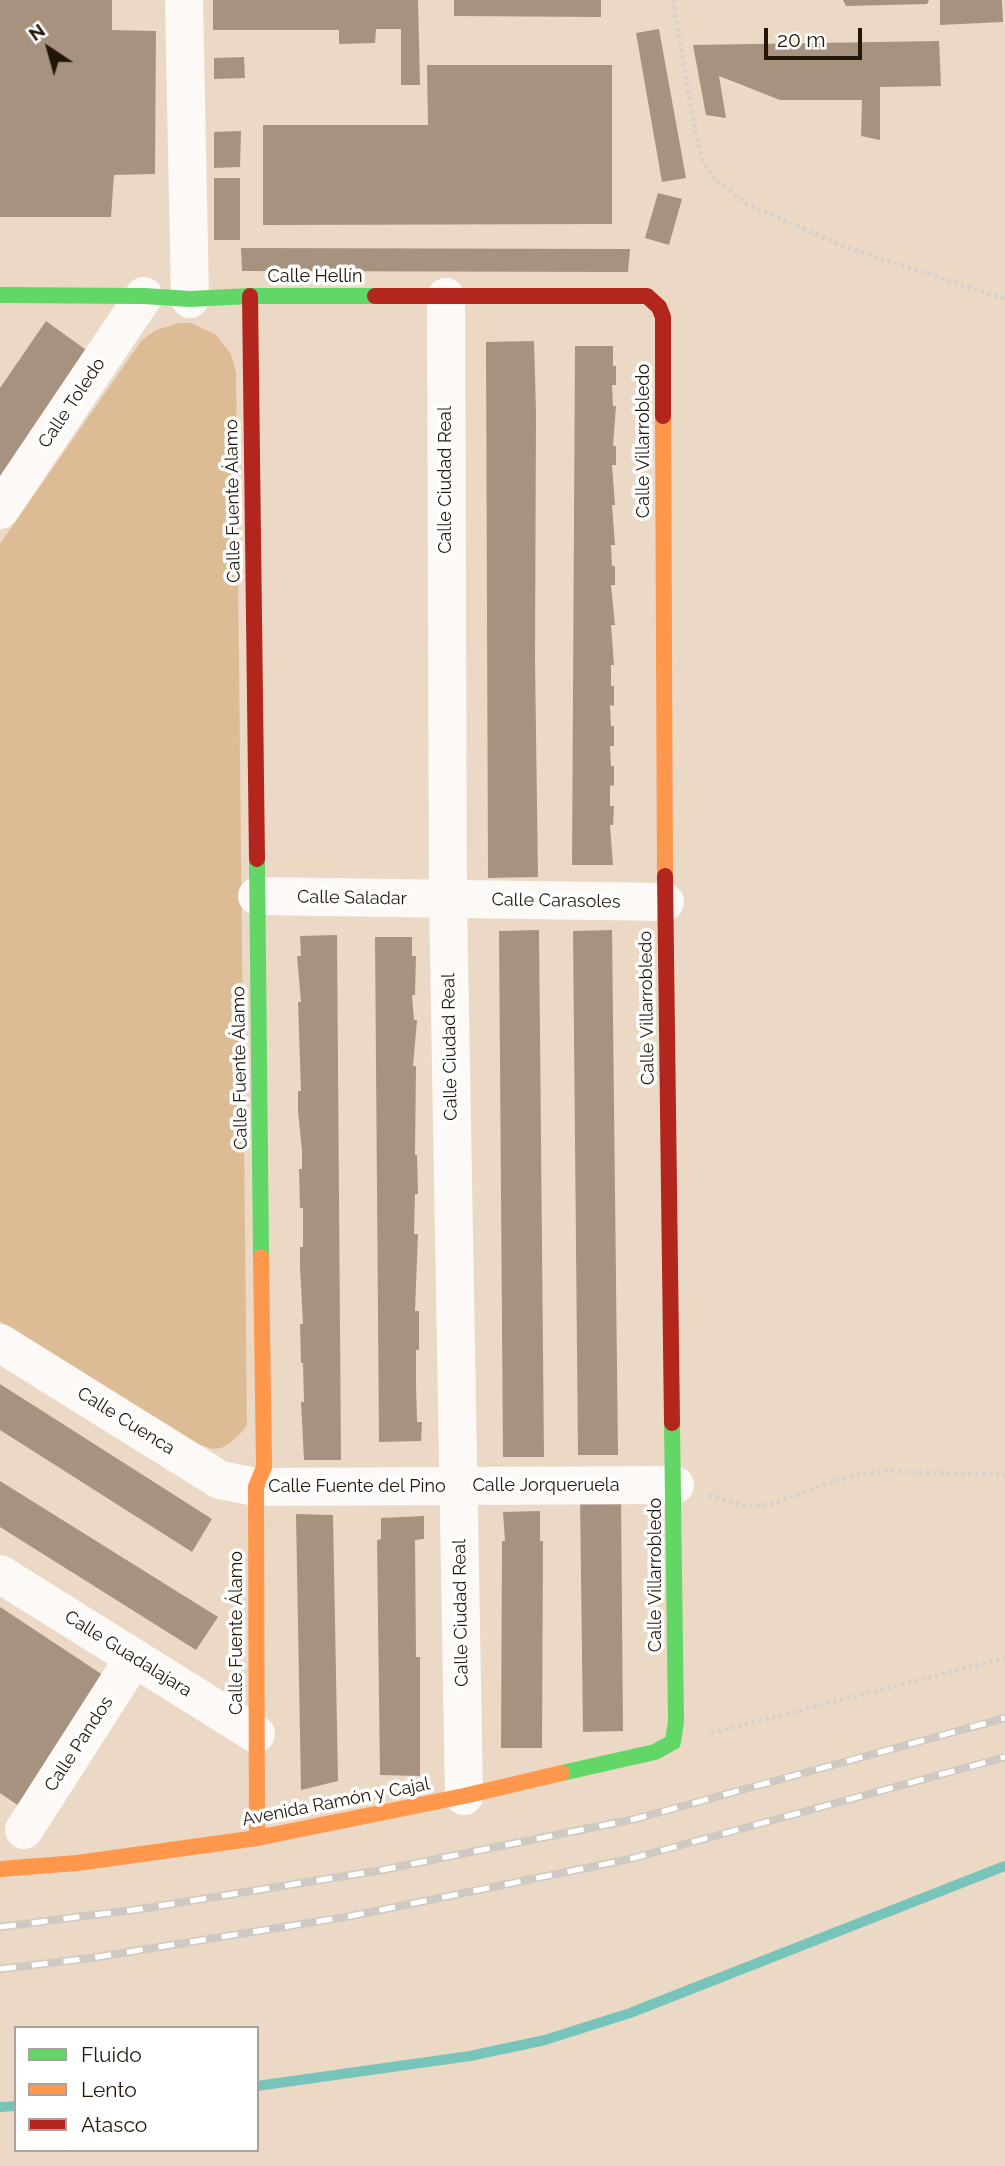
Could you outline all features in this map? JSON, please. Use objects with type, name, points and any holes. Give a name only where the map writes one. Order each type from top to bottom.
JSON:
[{"type":"street","points":[[184,0],[190,299]]},
{"type":"street","name":"Calle Hellín","points":[[0,295],[190,299],[250,296],[630,296]]},
{"type":"street","name":"Calle Toledo","points":[[0,510],[145,296]]},
{"type":"street","name":"Calle Fuente Álamo","points":[[250,296],[264,1467],[256,1487],[257,1838]]},
{"type":"street","name":"Calle Villarrobledo","points":[[630,296],[647,296],[659,307],[663,317],[665,902],[675,1485],[676,1721],[673,1742]]},
{"type":"street","name":"Calle Ciudad Real","points":[[446,297],[448,899],[464,1796]]},
{"type":"street","name":"Calle Saladar","points":[[257,896],[448,899]]},
{"type":"street","name":"Calle Carasoles","points":[[448,899],[665,902]]},
{"type":"street","name":"Calle Cuenca","points":[[0,1343],[220,1480],[256,1487]]},
{"type":"street","name":"Calle Jorqueruela","points":[[458,1486],[675,1485]]},
{"type":"street","name":"Calle Fuente del Pino","points":[[256,1487],[458,1486]]},
{"type":"street","name":"Calle Guadalajara","points":[[0,1574],[256,1734]]},
{"type":"street","name":"Calle Pandos","points":[[24,1830],[134,1658]]},
{"type":"street","name":"Avenida Ramón y Cajal","points":[[0,1870],[77,1863],[257,1838],[464,1796],[655,1752],[673,1742]]},
{"type":"path","points":[[673,0],[696,136],[703,161],[715,179],[745,202],[843,246],[1005,299]]},
{"type":"path","points":[[675,1485],[745,1506],[772,1504],[830,1483],[885,1471],[1005,1475]]},
{"type":"path","points":[[673,1742],[1005,1658]]},
{"type":"shaded area","points":[[179,323],[191,323],[215,334],[231,354],[236,372],[247,1425],[230,1443],[212,1449],[192,1442],[0,1321],[0,544],[142,340],[156,330]]},
{"type":"building","points":[[0,0],[112,0],[112,30],[156,31],[155,174],[114,175],[111,217],[0,217]]},
{"type":"building","points":[[213,0],[418,0],[420,85],[401,85],[401,29],[376,29],[375,43],[339,44],[339,30],[213,30]]},
{"type":"building","points":[[454,0],[601,0],[601,17],[454,16]]},
{"type":"building","points":[[843,0],[929,0],[927,4],[846,6]]},
{"type":"building","points":[[940,0],[1002,0],[1003,22],[940,25]]},
{"type":"building","points":[[659,29],[686,178],[662,182],[636,33]]},
{"type":"building","points":[[939,41],[941,86],[880,87],[880,140],[861,136],[862,100],[780,100],[719,76],[726,118],[706,115],[693,45]]},
{"type":"building","points":[[244,57],[245,78],[214,79],[214,58]]},
{"type":"building","points":[[427,65],[612,65],[612,224],[263,225],[263,125],[428,125]]},
{"type":"building","points":[[241,131],[240,167],[214,168],[214,132]]},
{"type":"building","points":[[214,178],[240,178],[240,240],[214,240]]},
{"type":"building","points":[[658,193],[682,199],[669,245],[645,238]]},
{"type":"building","points":[[241,248],[630,249],[628,272],[242,271]]},
{"type":"building","points":[[46,321],[93,355],[0,491],[0,388]]},
{"type":"building","points":[[534,341],[538,877],[488,878],[486,342]]},
{"type":"building","points":[[575,346],[613,346],[613,366],[616,366],[616,385],[612,385],[613,406],[616,406],[613,446],[616,446],[616,465],[612,465],[615,545],[611,545],[612,566],[615,566],[615,585],[611,585],[615,625],[611,625],[614,665],[611,665],[611,686],[614,686],[614,706],[610,705],[611,726],[614,726],[614,746],[610,746],[611,766],[614,766],[614,785],[610,786],[610,806],[614,806],[613,825],[610,825],[613,865],[572,865]]},
{"type":"building","points":[[539,930],[544,1457],[503,1457],[499,931]]},
{"type":"building","points":[[612,930],[618,1455],[578,1455],[573,931]]},
{"type":"building","points":[[337,935],[341,1460],[304,1460],[300,1324],[303,1324],[300,1247],[303,1247],[303,1208],[300,1208],[299,1169],[302,1169],[302,1151],[298,1111],[298,1091],[301,1091],[298,1002],[301,1002],[297,956],[301,956],[300,936]]},
{"type":"building","points":[[375,937],[412,937],[412,956],[416,956],[415,995],[412,995],[414,1020],[417,1020],[413,1066],[416,1066],[415,1155],[418,1194],[415,1194],[414,1234],[418,1234],[415,1311],[419,1311],[419,1350],[416,1350],[416,1383],[417,1422],[422,1422],[421,1441],[379,1442]]},
{"type":"building","points":[[0,1384],[212,1519],[192,1552],[0,1430]]},
{"type":"building","points":[[0,1481],[218,1617],[196,1650],[0,1527]]},
{"type":"building","points":[[621,1496],[623,1731],[583,1732],[580,1497]]},
{"type":"building","points":[[540,1511],[540,1541],[543,1541],[542,1748],[501,1748],[502,1541],[505,1541],[503,1512]]},
{"type":"building","points":[[296,1514],[333,1515],[338,1781],[301,1790]]},
{"type":"building","points":[[424,1516],[424,1539],[415,1540],[416,1657],[420,1657],[420,1776],[380,1775],[377,1540],[381,1539],[381,1518]]},
{"type":"building","points":[[0,1607],[103,1675],[19,1806],[0,1793]]},
{"type":"waterway","points":[[259,2086],[470,2056],[545,2040],[630,2013],[1005,1866]]},
{"type":"waterway","points":[[0,2107],[14,2106]]},
{"type":"railway","points":[[0,1927],[140,1909],[382,1870],[635,1819],[1005,1718]]},
{"type":"railway","points":[[0,1969],[91,1958],[351,1916],[630,1859],[1005,1757]]},
{"type":"traffic: fast","points":[[0,295],[190,299],[375,296]]},
{"type":"traffic: fast","points":[[257,859],[261,1257]]},
{"type":"traffic: fast","points":[[562,1773],[655,1752],[673,1742],[676,1721],[672,1423]]},
{"type":"traffic: slow","points":[[663,416],[665,876]]},
{"type":"traffic: slow","points":[[257,1838],[256,1487],[264,1467],[261,1257]]},
{"type":"traffic: slow","points":[[0,1869],[77,1863],[257,1838],[562,1773]]},
{"type":"traffic: jam","points":[[250,296],[257,859]]},
{"type":"traffic: jam","points":[[375,296],[647,296],[659,307],[663,317],[663,416]]},
{"type":"traffic: jam","points":[[665,876],[672,1423]]}]
